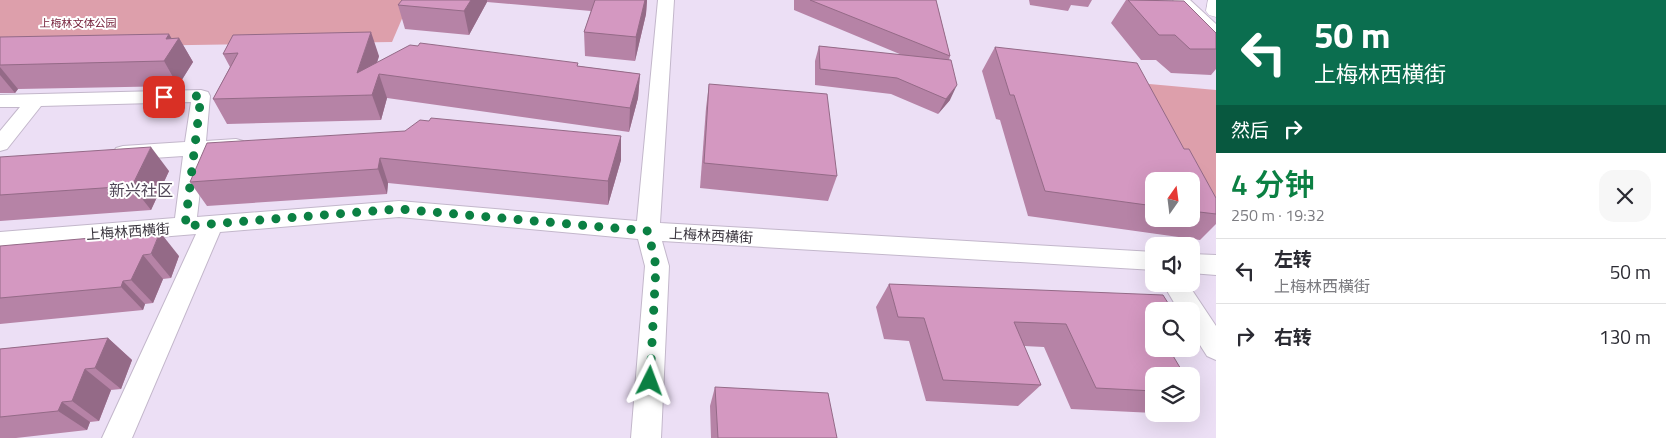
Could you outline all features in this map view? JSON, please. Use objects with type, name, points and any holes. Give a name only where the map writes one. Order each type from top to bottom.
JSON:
[{"type":"main road","points":[[1176,0],[1191,4]]},
{"type":"main road","points":[[1216,4],[1216,11]]},
{"type":"street","points":[[646,438],[656,266],[648,231],[666,0]]},
{"type":"street","points":[[1191,4],[1216,17]]},
{"type":"street","points":[[1191,4],[1216,33]]},
{"type":"street","points":[[0,101],[201,96],[185,226]]},
{"type":"street","points":[[3,155],[36,100]]},
{"type":"street","points":[[107,154],[251,144]]},
{"type":"street","name":"上梅林西横街","points":[[0,241],[399,209],[648,231],[1145,260]]},
{"type":"street","points":[[117,438],[212,224]]},
{"type":"street","points":[[1200,264],[1216,265]]},
{"type":"street","points":[[1180,292],[1216,348]]},
{"type":"green space","name":"上梅林文体公园","points":[[0,0],[410,0],[392,42],[0,48]]},
{"type":"green space","points":[[1127,82],[1216,90],[1216,224],[1200,196],[1200,172],[1185,172]]},
{"type":"building","points":[[402,0],[471,0],[464,11],[398,5]]},
{"type":"building","points":[[595,0],[645,0],[636,37],[584,32]]},
{"type":"building","points":[[810,0],[936,0],[950,56]]},
{"type":"building","points":[[1128,0],[1184,1],[1216,33],[1216,49],[1190,49],[1175,35],[1159,35]]},
{"type":"building","points":[[371,32],[357,73],[410,45],[418,46],[420,43],[578,63],[577,66],[640,74],[630,108],[379,74],[372,95],[213,99],[238,53],[223,54],[233,35]]},
{"type":"building","points":[[169,34],[166,39],[179,38],[164,61],[0,65],[0,37]]},
{"type":"building","points":[[819,46],[951,60],[957,85],[946,99],[897,78],[820,69]]},
{"type":"building","points":[[995,47],[1137,63],[1184,149],[1189,149],[1216,198],[1216,214],[1200,212],[1200,172],[1145,172],[1145,205],[1045,191],[1014,95],[1010,95]]},
{"type":"building","points":[[709,84],[827,94],[837,176],[704,163]]},
{"type":"building","points":[[431,118],[621,136],[608,181],[380,158],[378,169],[190,182],[207,143],[405,131],[420,120],[429,121]]},
{"type":"building","points":[[151,147],[132,186],[0,195],[0,157]]},
{"type":"building","points":[[160,232],[151,254],[143,255],[131,280],[123,281],[121,287],[0,298],[0,246]]},
{"type":"building","points":[[889,284],[1163,295],[1167,302],[1145,302],[1145,357],[1174,357],[1180,367],[1145,367],[1145,391],[1096,388],[1066,324],[1014,322],[1041,385],[943,380],[924,318],[898,317]]},
{"type":"building","points":[[108,338],[95,368],[85,369],[72,401],[62,402],[58,411],[0,417],[0,349]]},
{"type":"building","points":[[715,387],[828,393],[837,438],[718,438]]},
{"type":"district","name":"新兴社区","points":[[141,190]]},
{"type":"route","points":[[164,97],[201,96],[185,226],[399,209],[648,231],[656,266],[650,381]]}]
